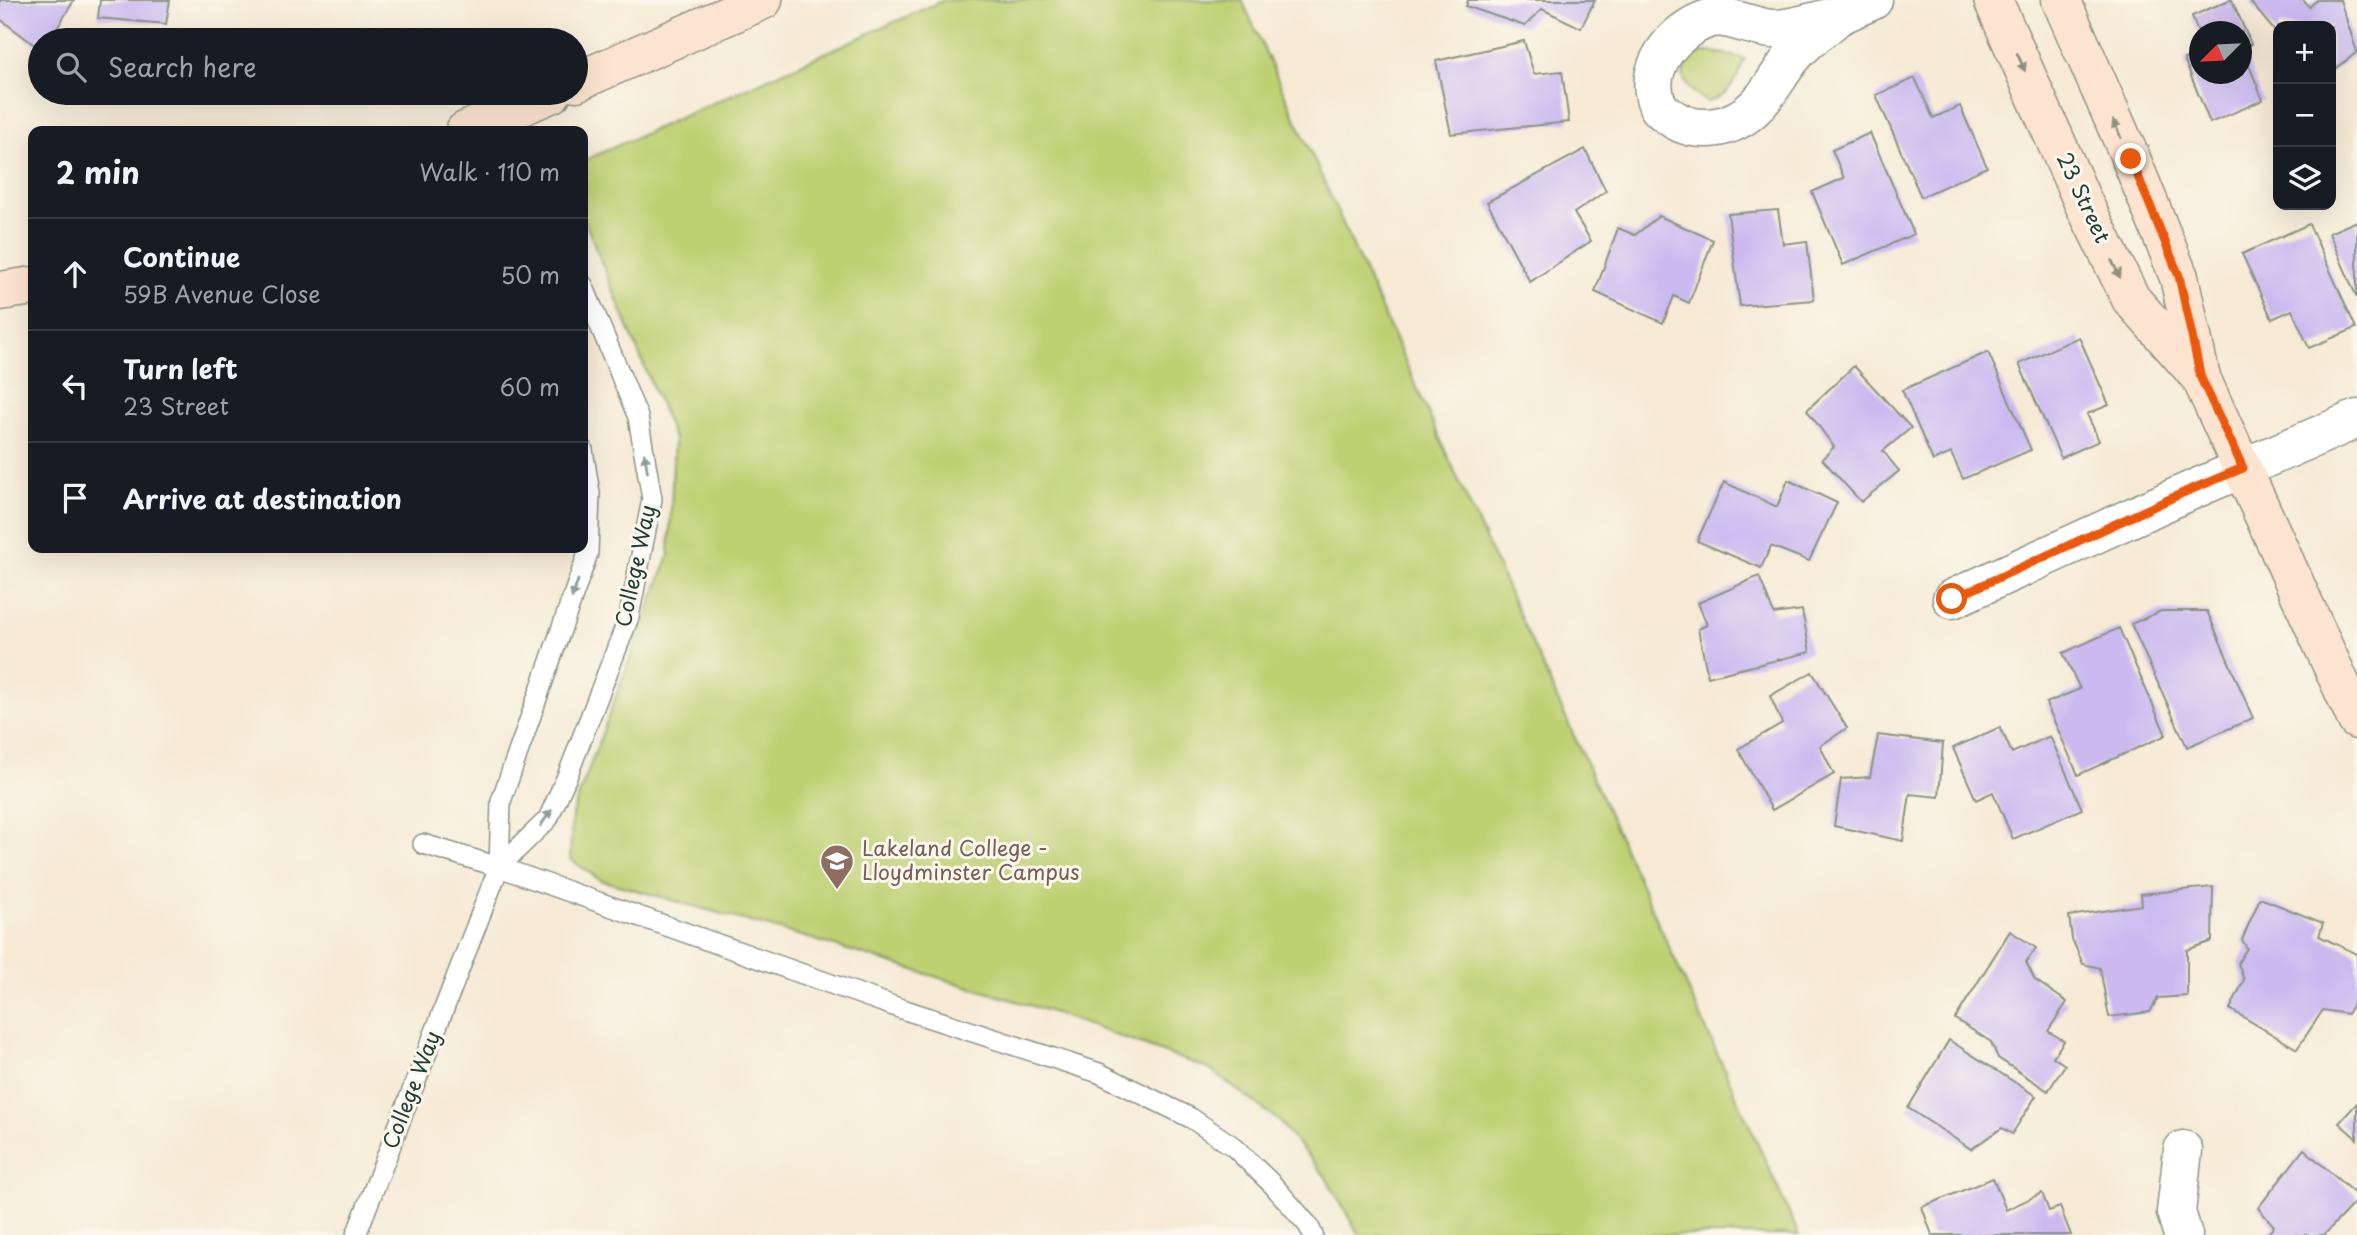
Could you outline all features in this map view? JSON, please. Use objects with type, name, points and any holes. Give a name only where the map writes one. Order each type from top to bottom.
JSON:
[{"type":"street","points":[[588,77],[762,0]]},
{"type":"street","points":[[1838,16],[1873,0]]},
{"type":"street","name":"23 Street","points":[[1993,0],[2082,200],[2131,299],[2201,378]]},
{"type":"street","name":"23 Street","points":[[2061,0],[2179,276],[2201,378],[2357,720]]},
{"type":"street","points":[[492,126],[513,122],[536,105]]},
{"type":"street","points":[[0,291],[28,287]]},
{"type":"street","points":[[1952,599],[2185,492],[2357,419]]},
{"type":"street","points":[[2183,1150],[2176,1212],[2183,1235]]},
{"type":"lane","name":"College Way","points":[[499,867],[548,819],[568,774],[629,617],[652,499],[638,417],[588,297]]},
{"type":"lane","name":"College Way","points":[[356,1235],[499,867],[501,801],[588,553],[588,481]]},
{"type":"lane","points":[[423,844],[499,867],[902,1009],[1099,1073],[1191,1118],[1234,1147],[1273,1185],[1313,1235]]},
{"type":"green space","points":[[944,0],[1242,0],[1799,1235],[1359,1235],[1325,1176],[1278,1120],[1209,1069],[1049,1011],[812,939],[600,880],[570,859],[572,814],[669,555],[674,439],[588,229],[588,159]]},
{"type":"green space","points":[[1704,52],[1745,59],[1727,91],[1707,102],[1691,90],[1684,77],[1687,64]]},
{"type":"building","points":[[0,0],[74,0],[57,28],[28,28],[28,40],[0,19]]},
{"type":"building","points":[[100,0],[170,0],[166,24],[98,18]]},
{"type":"building","points":[[1468,0],[1595,0],[1581,28],[1542,9],[1525,26],[1466,6]]},
{"type":"building","points":[[2232,0],[2241,21],[2194,21],[2192,16]]},
{"type":"building","points":[[2254,0],[2303,0],[2309,7],[2317,0],[2340,0],[2357,52],[2336,69],[2336,21],[2273,21],[2273,29],[2251,3]]},
{"type":"building","points":[[1524,41],[1534,74],[1562,71],[1569,122],[1451,134],[1436,61]]},
{"type":"building","points":[[2189,57],[2189,71],[2184,59]]},
{"type":"building","points":[[2252,73],[2263,100],[2210,123],[2194,84],[2252,84]]},
{"type":"building","points":[[1915,78],[1933,118],[1960,106],[1987,167],[1921,197],[1876,95]]},
{"type":"building","points":[[1870,133],[1914,234],[1843,265],[1812,192],[1844,178],[1832,150]]},
{"type":"building","points":[[1585,149],[1606,191],[1574,213],[1591,241],[1530,282],[1487,202]]},
{"type":"building","points":[[1778,210],[1783,244],[1807,241],[1814,300],[1740,306],[1728,214]]},
{"type":"building","points":[[1659,216],[1713,240],[1689,303],[1674,296],[1663,323],[1595,292],[1618,228],[1635,235]]},
{"type":"building","points":[[2357,221],[2357,298],[2329,233]]},
{"type":"building","points":[[2309,224],[2356,328],[2309,348],[2292,310],[2272,319],[2242,254]]},
{"type":"building","points":[[2079,337],[2109,405],[2087,414],[2099,441],[2061,458],[2019,364]]},
{"type":"building","points":[[1988,352],[2031,450],[1963,479],[1951,453],[1933,461],[1902,390]]},
{"type":"building","points":[[1854,366],[1911,428],[1883,451],[1899,471],[1861,502],[1822,459],[1834,447],[1807,410]]},
{"type":"building","points":[[1788,480],[1837,503],[1809,561],[1771,546],[1761,568],[1697,541],[1724,482],[1777,507]]},
{"type":"building","points":[[1759,576],[1774,614],[1802,610],[1810,652],[1708,677],[1698,629],[1707,625],[1698,603]]},
{"type":"building","points":[[2161,611],[2207,611],[2253,718],[2187,747],[2131,624]]},
{"type":"building","points":[[2119,628],[2166,735],[2078,775],[2046,703],[2080,689],[2063,653]]},
{"type":"building","points":[[1812,672],[1847,728],[1820,746],[1834,774],[1772,810],[1738,749],[1782,723],[1770,696]]},
{"type":"building","points":[[2000,727],[2012,753],[2050,736],[2082,809],[2013,839],[1993,792],[1976,800],[1953,748]]},
{"type":"building","points":[[1878,735],[1943,743],[1939,797],[1910,794],[1903,841],[1834,826],[1841,779],[1870,777]]},
{"type":"building","points":[[2213,887],[2212,941],[2187,950],[2187,996],[2158,998],[2150,1012],[2109,1017],[2100,968],[2083,964],[2072,939],[2069,916],[2142,905],[2141,894]]},
{"type":"building","points":[[2260,898],[2323,923],[2319,936],[2357,954],[2357,997],[2347,1014],[2323,1010],[2297,1049],[2230,1009],[2244,980],[2238,963],[2247,948],[2242,940]]},
{"type":"building","points":[[2010,931],[2036,948],[2026,962],[2035,980],[2067,1002],[2048,1031],[2064,1041],[2053,1057],[2065,1065],[2048,1091],[1998,1058],[1991,1042],[1955,1019]]},
{"type":"building","points":[[1949,1040],[2036,1096],[2012,1134],[2002,1128],[1971,1149],[1908,1108]]},
{"type":"building","points":[[2357,1103],[2357,1139],[2339,1123]]},
{"type":"building","points":[[2304,1149],[2357,1196],[2357,1200],[2324,1235],[2267,1235],[2274,1226],[2258,1208]]},
{"type":"building","points":[[1993,1178],[2006,1210],[2042,1193],[2049,1211],[2060,1207],[2071,1235],[1932,1235],[1922,1207]]},
{"type":"place","name":"Lakeland College - Lloydminster Campus","points":[[837,891]]},
{"type":"route","points":[[1952,599],[2243,468],[2201,378],[2179,276],[2131,159]]}]
